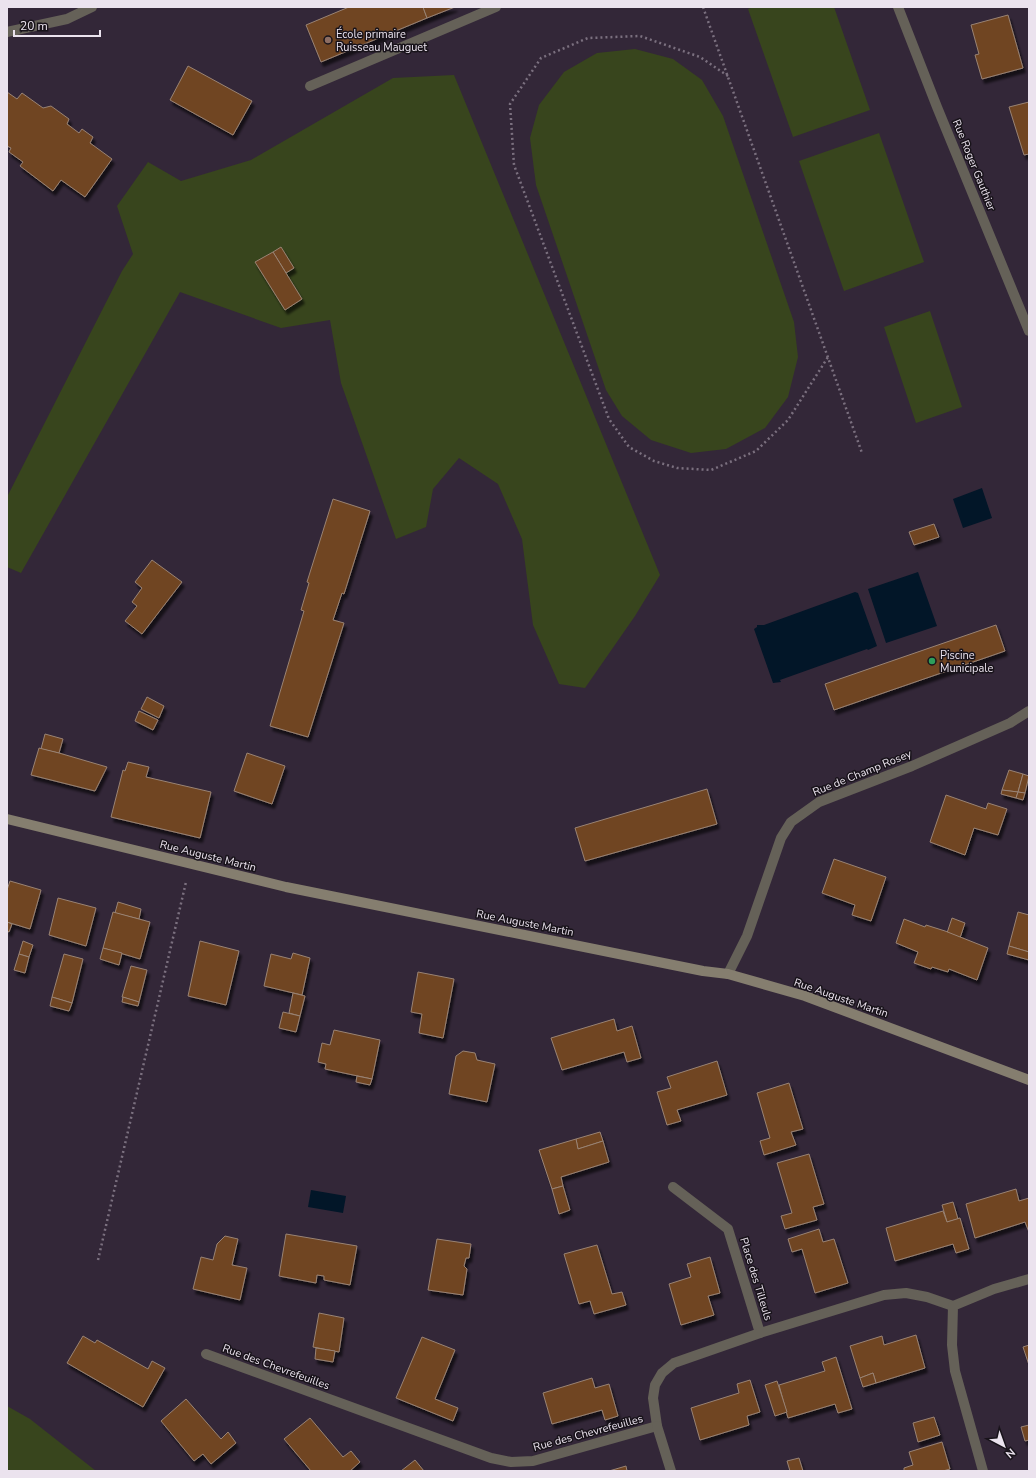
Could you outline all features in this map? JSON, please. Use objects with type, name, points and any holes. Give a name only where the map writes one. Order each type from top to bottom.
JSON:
[{"type":"main road","name":"Rue Auguste Martin","points":[[7,819],[286,888],[696,970],[728,974],[805,996],[1029,1080]]},
{"type":"street","points":[[7,32],[67,19],[92,7]]},
{"type":"street","points":[[310,86],[496,7]]},
{"type":"street","name":"Rue Roger Gauthier","points":[[898,7],[936,106],[1029,331]]},
{"type":"street","name":"Rue de Champ Rosey","points":[[728,974],[747,936],[781,838],[791,822],[819,802],[912,766],[1010,724],[1029,711]]},
{"type":"street","name":"Place des Tilleuls","points":[[673,1187],[728,1228],[760,1333]]},
{"type":"street","points":[[983,1471],[955,1371],[952,1345],[953,1306],[994,1289],[1029,1279]]},
{"type":"street","name":"Rue des Chevrefeuilles","points":[[206,1354],[491,1458],[511,1462],[551,1457],[657,1426],[653,1398],[655,1385],[662,1373],[674,1363],[760,1333],[884,1295],[906,1293],[920,1295],[953,1306]]},
{"type":"street","points":[[657,1426],[671,1471]]},
{"type":"path","points":[[703,7],[862,452]]},
{"type":"path","points":[[728,76],[700,57],[640,36],[588,38],[541,58],[510,104],[514,165],[609,418],[629,447],[654,461],[677,468],[711,470],[756,451],[788,420],[828,356]]},
{"type":"path","points":[[98,1260],[191,864]]},
{"type":"green space","points":[[753,7],[834,7],[870,110],[793,137],[748,9]]},
{"type":"green space","points":[[635,49],[673,59],[702,80],[723,116],[794,322],[798,357],[788,397],[765,428],[726,449],[691,453],[651,440],[622,416],[606,390],[536,185],[530,138],[539,105],[564,72],[597,53]]},
{"type":"green space","points":[[454,75],[660,575],[635,616],[585,688],[559,684],[533,625],[522,539],[498,484],[459,458],[433,489],[426,527],[396,539],[341,383],[330,320],[281,328],[180,292],[21,573],[7,567],[7,497],[122,271],[133,254],[117,206],[148,162],[181,181],[251,160],[393,78]]},
{"type":"green space","points":[[879,133],[924,262],[844,291],[799,161]]},
{"type":"green space","points":[[930,311],[962,407],[916,423],[884,327]]},
{"type":"green space","points":[[7,1406],[30,1419],[96,1471],[7,1471]]},
{"type":"water","points":[[982,488],[992,518],[963,528],[953,499]]},
{"type":"water","points":[[918,572],[937,626],[886,643],[868,589]]},
{"type":"water","points":[[855,592],[858,593],[877,646],[780,680],[781,682],[773,683],[754,629],[757,625],[764,625]]},
{"type":"water","points":[[311,1190],[346,1196],[343,1213],[308,1207]]},
{"type":"building","name":"École primaire Ruisseau Mauguet","points":[[349,7],[423,7],[427,18],[321,62],[306,25]]},
{"type":"building","points":[[423,7],[455,7],[427,18]]},
{"type":"building","points":[[1008,15],[1023,68],[982,79],[975,55],[979,54],[971,25]]},
{"type":"building","points":[[188,66],[252,101],[233,135],[170,100]]},
{"type":"building","points":[[7,92],[17,99],[22,93],[43,108],[51,106],[69,119],[67,124],[79,133],[82,129],[93,137],[90,143],[112,159],[85,197],[61,180],[53,191],[20,166],[23,162],[9,152],[11,148],[7,146]]},
{"type":"building","points":[[1029,102],[1029,154],[1024,155],[1009,107]]},
{"type":"building","points":[[281,247],[294,268],[286,273],[273,252]]},
{"type":"building","points":[[273,252],[302,299],[285,310],[255,262]]},
{"type":"building","points":[[333,499],[370,511],[344,594],[342,593],[333,620],[344,623],[308,737],[270,726],[304,611],[301,610],[309,583],[307,582]]},
{"type":"building","points":[[934,524],[939,537],[914,545],[909,532]]},
{"type":"building","points":[[152,560],[182,582],[142,634],[125,621],[137,606],[132,602],[142,588],[135,582]]},
{"type":"building","name":"Piscine Municipale","points":[[996,625],[1005,651],[834,710],[825,684]]},
{"type":"building","points":[[147,697],[164,706],[159,718],[141,709]]},
{"type":"building","points":[[139,711],[158,720],[153,730],[135,721]]},
{"type":"building","points":[[45,734],[63,739],[59,753],[41,749]]},
{"type":"building","points":[[39,748],[107,767],[95,791],[31,775]]},
{"type":"building","points":[[247,753],[285,766],[272,804],[234,791]]},
{"type":"building","points":[[128,762],[149,767],[146,777],[211,792],[200,838],[111,817],[123,770],[125,771]]},
{"type":"building","points":[[1009,770],[1023,774],[1018,792],[1002,790]]},
{"type":"building","points":[[1023,774],[1029,776],[1025,793],[1018,792]]},
{"type":"building","points":[[707,789],[717,824],[585,861],[575,828]]},
{"type":"building","points":[[1002,790],[1018,792],[1016,798],[1001,794]]},
{"type":"building","points":[[1018,792],[1025,793],[1023,800],[1016,798]]},
{"type":"building","points":[[946,795],[986,809],[988,803],[1007,809],[998,835],[974,828],[965,855],[930,842]]},
{"type":"building","points":[[834,859],[886,877],[871,921],[852,915],[855,905],[822,893]]},
{"type":"building","points":[[10,881],[41,890],[30,929],[7,922],[7,890]]},
{"type":"building","points":[[58,898],[96,908],[86,946],[49,935]]},
{"type":"building","points":[[118,902],[141,909],[139,919],[115,913]]},
{"type":"building","points":[[113,912],[150,922],[140,959],[103,948]]},
{"type":"building","points":[[1018,912],[1029,915],[1029,952],[1009,946]]},
{"type":"building","points":[[952,918],[965,923],[960,938],[947,933]]},
{"type":"building","points":[[904,919],[925,927],[926,925],[945,931],[988,948],[977,980],[949,969],[948,972],[932,967],[931,969],[914,963],[918,952],[896,943]]},
{"type":"building","points":[[7,922],[12,924],[9,932],[7,931]]},
{"type":"building","points":[[23,941],[33,945],[29,957],[19,954]]},
{"type":"building","points":[[200,941],[239,951],[226,1005],[188,996]]},
{"type":"building","points":[[1009,946],[1029,952],[1029,960],[1007,954]]},
{"type":"building","points":[[103,948],[122,953],[119,965],[100,959]]},
{"type":"building","points":[[293,953],[310,958],[302,995],[264,986],[271,954],[291,959]]},
{"type":"building","points":[[19,954],[29,957],[25,973],[14,970]]},
{"type":"building","points":[[64,954],[83,959],[72,1003],[52,997]]},
{"type":"building","points":[[131,966],[147,970],[139,1002],[122,997]]},
{"type":"building","points":[[418,972],[454,979],[443,1038],[419,1033],[422,1014],[411,1012]]},
{"type":"building","points":[[293,993],[305,996],[300,1016],[289,1013]]},
{"type":"building","points":[[52,997],[72,1003],[69,1011],[50,1006]]},
{"type":"building","points":[[123,997],[139,1002],[138,1006],[122,1002]]},
{"type":"building","points":[[283,1012],[300,1016],[296,1032],[279,1028]]},
{"type":"building","points":[[614,1019],[617,1031],[632,1026],[641,1058],[627,1062],[624,1052],[562,1070],[551,1038]]},
{"type":"building","points":[[334,1030],[380,1040],[372,1079],[325,1069],[326,1064],[318,1062],[322,1043],[330,1045]]},
{"type":"building","points":[[463,1051],[475,1053],[477,1060],[495,1064],[487,1102],[449,1094],[456,1056]]},
{"type":"building","points":[[717,1061],[727,1095],[677,1110],[681,1121],[667,1125],[657,1092],[671,1088],[667,1077]]},
{"type":"building","points":[[357,1076],[372,1079],[370,1085],[356,1082]]},
{"type":"building","points":[[789,1083],[803,1129],[791,1132],[796,1145],[764,1155],[760,1141],[770,1138],[757,1093]]},
{"type":"building","points":[[600,1132],[603,1141],[578,1149],[576,1139]]},
{"type":"building","points":[[576,1139],[578,1149],[603,1141],[609,1162],[561,1177],[563,1186],[552,1189],[539,1150]]},
{"type":"building","points":[[809,1154],[824,1204],[813,1207],[817,1220],[785,1229],[781,1216],[792,1213],[777,1163]]},
{"type":"building","points":[[563,1186],[570,1210],[559,1214],[552,1189]]},
{"type":"building","points":[[1016,1189],[1019,1201],[1029,1198],[1029,1232],[1025,1222],[975,1238],[966,1204]]},
{"type":"building","points":[[953,1202],[958,1219],[947,1222],[942,1205]]},
{"type":"building","points":[[943,1211],[947,1222],[960,1218],[969,1249],[956,1253],[953,1244],[895,1261],[886,1228]]},
{"type":"building","points":[[819,1229],[823,1242],[834,1239],[848,1283],[815,1293],[802,1249],[792,1252],[788,1239]]},
{"type":"building","points":[[286,1234],[357,1246],[350,1285],[324,1280],[324,1276],[317,1275],[316,1283],[279,1276]]},
{"type":"building","points":[[225,1236],[238,1239],[232,1265],[247,1268],[240,1300],[193,1289],[201,1257],[213,1260],[217,1244]]},
{"type":"building","points":[[437,1239],[471,1244],[469,1258],[466,1258],[464,1266],[467,1269],[463,1295],[428,1290]]},
{"type":"building","points":[[597,1245],[612,1294],[622,1292],[626,1305],[594,1314],[590,1301],[579,1304],[564,1254]]},
{"type":"building","points":[[710,1257],[720,1293],[708,1296],[714,1315],[681,1325],[669,1284],[691,1277],[687,1264]]},
{"type":"building","points":[[319,1313],[344,1318],[339,1352],[313,1347]]},
{"type":"building","points":[[916,1335],[925,1368],[876,1383],[873,1373],[860,1378],[850,1346],[882,1336],[884,1345]]},
{"type":"building","points":[[83,1336],[95,1343],[97,1340],[148,1369],[152,1361],[165,1368],[143,1407],[67,1363]]},
{"type":"building","points":[[422,1337],[455,1350],[435,1399],[458,1408],[453,1421],[396,1398]]},
{"type":"building","points":[[1029,1345],[1029,1365],[1023,1347]]},
{"type":"building","points":[[316,1348],[335,1351],[333,1362],[315,1359]]},
{"type":"building","points":[[836,1357],[852,1409],[838,1413],[835,1404],[788,1418],[779,1385],[825,1371],[822,1362]]},
{"type":"building","points":[[873,1373],[876,1383],[863,1387],[860,1378]]},
{"type":"building","points":[[592,1378],[595,1388],[609,1384],[618,1416],[605,1420],[602,1410],[552,1424],[543,1393]]},
{"type":"building","points":[[750,1380],[760,1412],[747,1416],[749,1425],[700,1440],[691,1408],[739,1393],[737,1384]]},
{"type":"building","points":[[777,1381],[787,1412],[775,1416],[765,1385]]},
{"type":"building","points":[[186,1399],[221,1439],[228,1432],[236,1443],[211,1464],[203,1454],[194,1461],[161,1421]]},
{"type":"building","points":[[934,1417],[940,1435],[918,1442],[913,1423]]},
{"type":"building","points":[[310,1418],[343,1457],[351,1451],[360,1462],[350,1471],[311,1471],[284,1439]]},
{"type":"building","points":[[1029,1425],[1029,1440],[1025,1441],[1021,1427]]},
{"type":"building","points":[[942,1442],[950,1469],[943,1471],[904,1471],[904,1468],[913,1465],[909,1452]]},
{"type":"building","points":[[799,1458],[803,1471],[790,1471],[787,1461]]},
{"type":"building","points":[[415,1460],[424,1471],[401,1471]]},
{"type":"building","points":[[626,1466],[627,1471],[609,1471]]},
{"type":"place","name":"École primaire Ruisseau Mauguet","points":[[328,40]]},
{"type":"place","name":"Piscine Municipale","points":[[932,661]]}]
